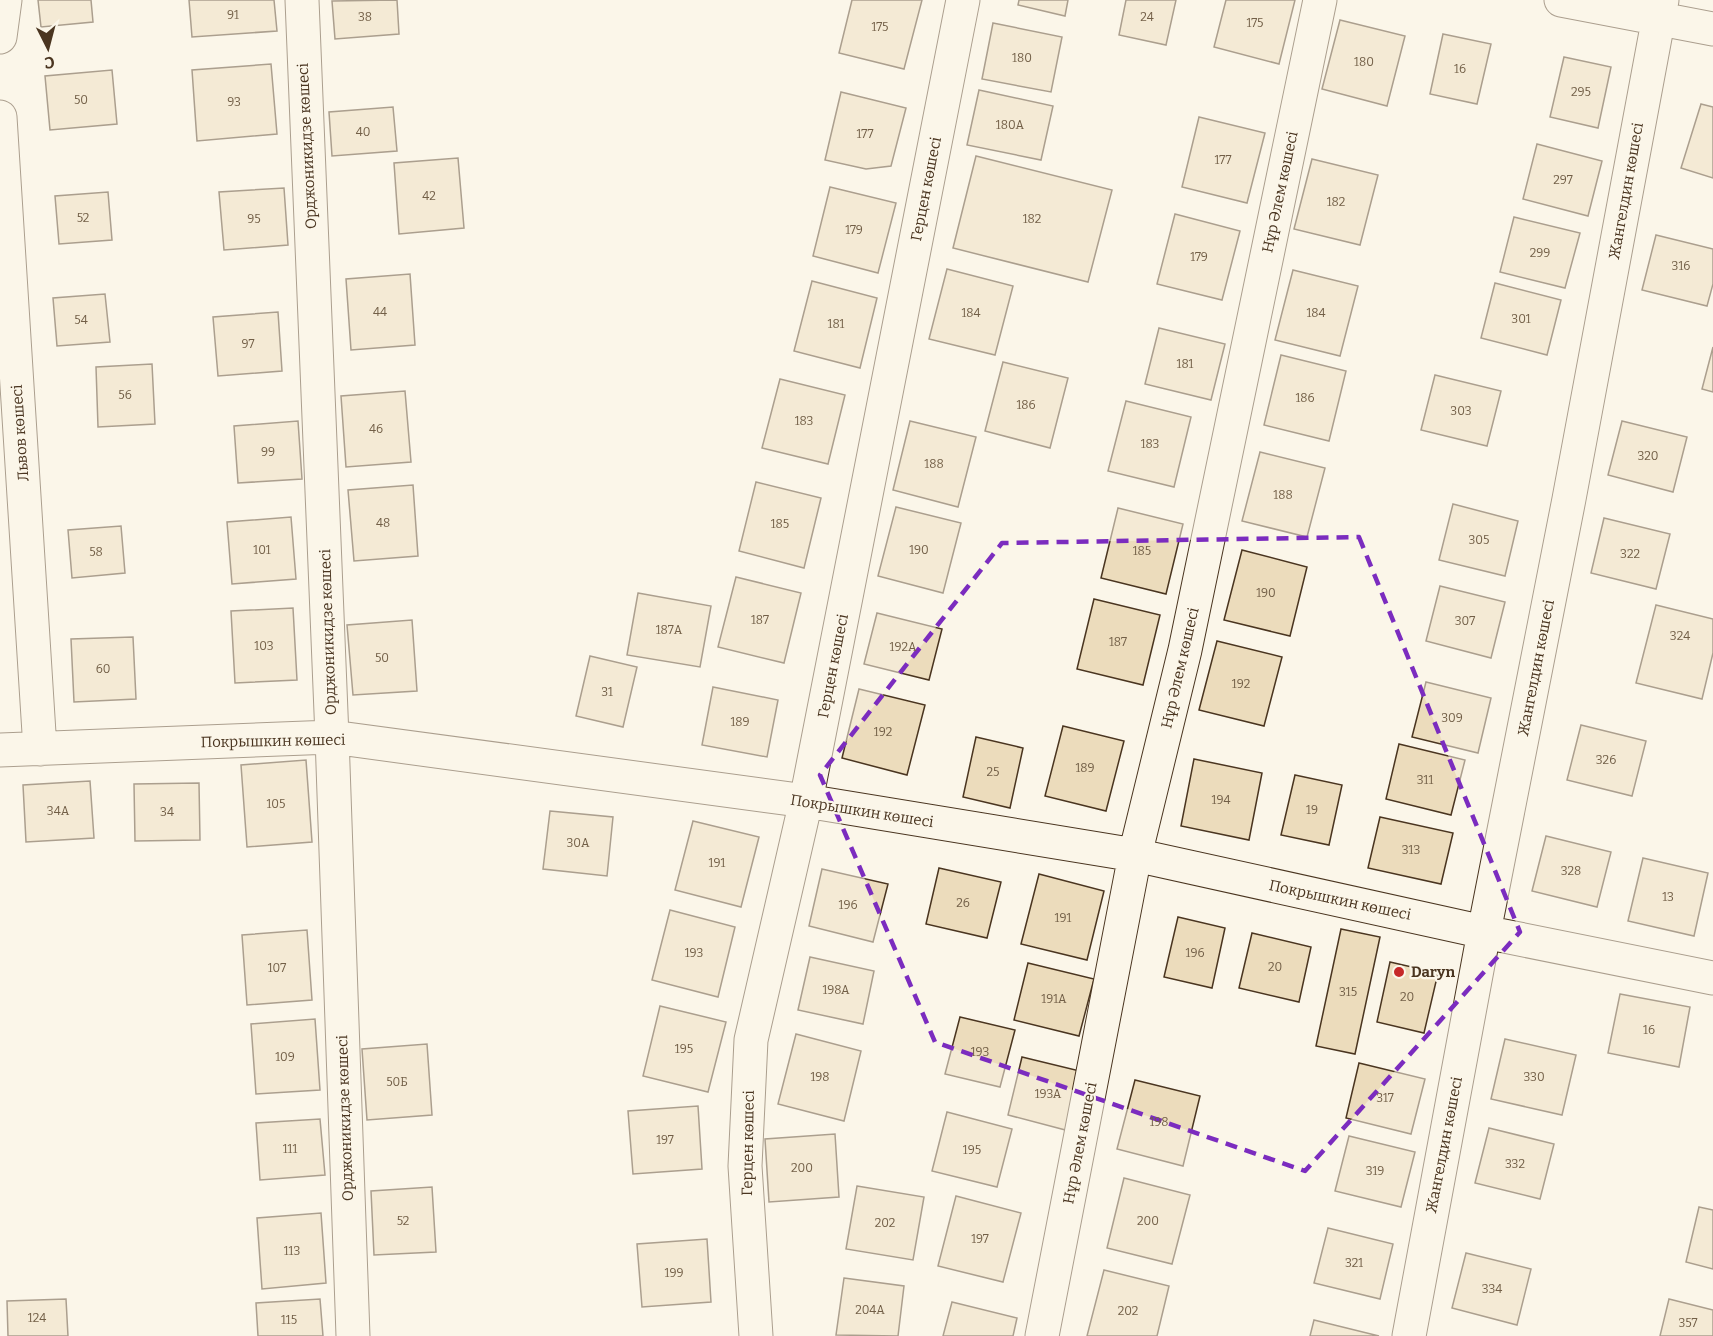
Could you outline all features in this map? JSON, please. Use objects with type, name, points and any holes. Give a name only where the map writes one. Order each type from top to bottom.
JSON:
[{"type":"street","points":[[0,37],[5,0]]},
{"type":"street","name":"Орджоникидзе көшесі","points":[[302,0],[332,737],[353,1336]]},
{"type":"street","name":"Герцен көшесі","points":[[756,1336],[745,1166],[751,1040],[806,801],[963,0]]},
{"type":"street","name":"Нұр Әлем көшесі","points":[[1042,1336],[1135,855],[1185,650],[1320,0]]},
{"type":"street","points":[[1561,0],[1660,9],[1713,29]]},
{"type":"street","name":"Жангелдин көшесі","points":[[1408,1336],[1660,9]]},
{"type":"street","name":"Львов көшесі","points":[[0,117],[40,749]]},
{"type":"street","name":"Покрышкин көшесі","points":[[0,750],[332,737],[806,801],[1135,855],[1484,932],[1713,978]]},
{"type":"highlighted area","points":[[1359,537],[1520,932],[1305,1171],[935,1042],[820,775],[1002,543]]},
{"type":"building","points":[[38,0],[91,0],[93,22],[41,27]]},
{"type":"building","points":[[189,0],[274,0],[277,31],[192,37]]},
{"type":"building","points":[[397,0],[399,34],[335,39],[332,1]]},
{"type":"building","points":[[852,0],[922,0],[904,69],[839,53]]},
{"type":"building","points":[[1019,0],[1068,0],[1065,16],[1018,5]]},
{"type":"building","points":[[1126,0],[1176,0],[1166,45],[1119,35]]},
{"type":"building","points":[[1226,0],[1295,0],[1279,64],[1214,47]]},
{"type":"building","points":[[1340,20],[1405,36],[1387,106],[1322,89]]},
{"type":"building","points":[[993,23],[1062,37],[1051,92],[982,79]]},
{"type":"building","points":[[1443,34],[1491,44],[1477,104],[1430,94]]},
{"type":"building","points":[[1564,57],[1611,67],[1598,128],[1550,117]]},
{"type":"building","points":[[271,64],[277,134],[197,141],[192,70]]},
{"type":"building","points":[[112,70],[117,124],[50,130],[45,76]]},
{"type":"building","points":[[979,90],[1053,106],[1041,160],[967,145]]},
{"type":"building","points":[[841,92],[906,108],[891,166],[866,169],[825,160]]},
{"type":"building","points":[[1701,104],[1713,107],[1713,178],[1681,168]]},
{"type":"building","points":[[393,107],[397,151],[332,156],[329,112]]},
{"type":"building","points":[[1199,117],[1265,133],[1247,203],[1182,187]]},
{"type":"building","points":[[1537,144],[1602,161],[1588,216],[1523,199]]},
{"type":"building","points":[[976,156],[1112,190],[1088,282],[953,248]]},
{"type":"building","points":[[458,158],[464,228],[399,234],[394,163]]},
{"type":"building","points":[[1312,159],[1378,175],[1360,245],[1294,229]]},
{"type":"building","points":[[830,187],[896,203],[878,273],[813,256]]},
{"type":"building","points":[[284,188],[288,245],[224,250],[219,192]]},
{"type":"building","points":[[108,192],[112,240],[59,244],[55,196]]},
{"type":"building","points":[[1175,214],[1240,231],[1222,300],[1157,284]]},
{"type":"building","points":[[1514,217],[1580,233],[1565,288],[1500,272]]},
{"type":"building","points":[[1656,235],[1713,249],[1713,284],[1707,306],[1642,290]]},
{"type":"building","points":[[947,269],[1013,286],[995,355],[929,339]]},
{"type":"building","points":[[1293,270],[1358,286],[1340,356],[1275,340]]},
{"type":"building","points":[[410,274],[415,345],[351,350],[346,279]]},
{"type":"building","points":[[812,281],[877,298],[860,368],[794,351]]},
{"type":"building","points":[[1495,283],[1561,300],[1547,355],[1481,338]]},
{"type":"building","points":[[105,294],[110,342],[57,346],[53,298]]},
{"type":"building","points":[[278,312],[282,371],[218,376],[213,317]]},
{"type":"building","points":[[1159,328],[1225,344],[1211,400],[1145,384]]},
{"type":"building","points":[[1713,347],[1713,392],[1702,389]]},
{"type":"building","points":[[1281,355],[1346,371],[1329,441],[1264,425]]},
{"type":"building","points":[[1003,362],[1068,378],[1050,448],[985,431]]},
{"type":"building","points":[[152,364],[155,424],[98,427],[96,367]]},
{"type":"building","points":[[1435,375],[1501,391],[1487,446],[1421,430]]},
{"type":"building","points":[[780,379],[845,395],[828,464],[762,448]]},
{"type":"building","points":[[405,391],[411,462],[346,467],[341,396]]},
{"type":"building","points":[[1126,401],[1191,417],[1174,487],[1108,471]]},
{"type":"building","points":[[298,421],[302,479],[238,483],[234,426]]},
{"type":"building","points":[[910,421],[976,437],[958,507],[893,490]]},
{"type":"building","points":[[1622,421],[1687,437],[1673,492],[1608,475]]},
{"type":"building","points":[[1260,452],[1325,468],[1307,537],[1242,521]]},
{"type":"building","points":[[756,482],[821,498],[804,568],[739,551]]},
{"type":"building","points":[[413,485],[418,556],[354,561],[348,490]]},
{"type":"building","points":[[1453,504],[1518,521],[1505,576],[1439,560]]},
{"type":"building","points":[[896,507],[961,523],[943,593],[878,576]]},
{"type":"building","points":[[1118,508],[1183,524],[1166,594],[1101,578]]},
{"type":"building","points":[[291,517],[296,579],[232,584],[227,522]]},
{"type":"building","points":[[1604,518],[1670,534],[1656,589],[1591,573]]},
{"type":"building","points":[[121,526],[125,573],[72,578],[68,530]]},
{"type":"building","points":[[1242,550],[1307,567],[1290,636],[1224,620]]},
{"type":"building","points":[[736,577],[801,593],[784,663],[718,647]]},
{"type":"building","points":[[1440,586],[1505,602],[1491,658],[1426,641]]},
{"type":"building","points":[[638,593],[711,606],[700,667],[627,655]]},
{"type":"building","points":[[1094,599],[1160,615],[1143,685],[1077,669]]},
{"type":"building","points":[[1656,605],[1713,619],[1713,653],[1702,699],[1636,683]]},
{"type":"building","points":[[293,608],[297,680],[235,683],[231,611]]},
{"type":"building","points":[[877,613],[942,629],[929,680],[864,664]]},
{"type":"building","points":[[412,620],[417,691],[353,695],[347,625]]},
{"type":"building","points":[[133,637],[136,699],[74,702],[71,639]]},
{"type":"building","points":[[1217,641],[1282,657],[1264,726],[1199,710]]},
{"type":"building","points":[[590,656],[637,667],[623,727],[576,716]]},
{"type":"building","points":[[1426,682],[1491,698],[1478,753],[1412,737]]},
{"type":"building","points":[[713,687],[778,700],[767,757],[702,745]]},
{"type":"building","points":[[859,689],[925,705],[907,775],[842,758]]},
{"type":"building","points":[[1581,725],[1646,741],[1632,796],[1567,780]]},
{"type":"building","points":[[1063,726],[1124,741],[1106,811],[1045,796]]},
{"type":"building","points":[[976,737],[1023,748],[1010,808],[963,797]]},
{"type":"building","points":[[1399,744],[1465,760],[1451,815],[1386,799]]},
{"type":"building","points":[[1194,759],[1262,773],[1249,840],[1181,826]]},
{"type":"building","points":[[306,760],[312,842],[247,847],[241,765]]},
{"type":"building","points":[[1295,775],[1342,785],[1329,845],[1281,835]]},
{"type":"building","points":[[90,781],[94,838],[26,842],[23,785]]},
{"type":"building","points":[[199,783],[200,840],[135,841],[134,784]]},
{"type":"building","points":[[550,811],[613,817],[607,876],[543,869]]},
{"type":"building","points":[[1380,817],[1453,833],[1441,884],[1368,868]]},
{"type":"building","points":[[693,821],[759,837],[741,907],[675,890]]},
{"type":"building","points":[[1546,836],[1611,852],[1597,907],[1532,891]]},
{"type":"building","points":[[1643,858],[1708,873],[1694,936],[1628,921]]},
{"type":"building","points":[[939,868],[1001,882],[987,938],[926,924]]},
{"type":"building","points":[[822,869],[888,884],[873,942],[809,926]]},
{"type":"building","points":[[1039,874],[1104,891],[1087,960],[1021,944]]},
{"type":"building","points":[[670,910],[735,927],[718,997],[652,980]]},
{"type":"building","points":[[1178,917],[1225,928],[1212,988],[1164,977]]},
{"type":"building","points":[[1341,929],[1380,937],[1355,1054],[1316,1046]]},
{"type":"building","points":[[307,930],[312,1000],[247,1005],[242,935]]},
{"type":"building","points":[[1252,933],[1311,947],[1299,1002],[1239,988]]},
{"type":"building","points":[[810,957],[874,971],[863,1024],[798,1010]]},
{"type":"building","points":[[1390,962],[1438,973],[1424,1033],[1377,1022]]},
{"type":"building","points":[[1028,963],[1094,979],[1079,1036],[1014,1020]]},
{"type":"building","points":[[1620,994],[1690,1007],[1679,1067],[1608,1053]]},
{"type":"building","points":[[660,1006],[726,1022],[708,1092],[643,1076]]},
{"type":"building","points":[[960,1017],[1015,1030],[1000,1087],[945,1074]]},
{"type":"building","points":[[315,1019],[320,1090],[256,1094],[251,1024]]},
{"type":"building","points":[[796,1034],[861,1051],[844,1121],[778,1104]]},
{"type":"building","points":[[1505,1039],[1576,1055],[1562,1115],[1491,1099]]},
{"type":"building","points":[[427,1044],[432,1115],[367,1120],[362,1049]]},
{"type":"building","points":[[1022,1057],[1088,1073],[1073,1132],[1008,1115]]},
{"type":"building","points":[[1359,1063],[1425,1079],[1411,1134],[1346,1118]]},
{"type":"building","points":[[1135,1080],[1200,1096],[1183,1166],[1117,1149]]},
{"type":"building","points":[[698,1106],[702,1169],[633,1174],[628,1111]]},
{"type":"building","points":[[947,1112],[1012,1129],[997,1187],[932,1171]]},
{"type":"building","points":[[320,1119],[325,1175],[260,1180],[256,1123]]},
{"type":"building","points":[[1489,1128],[1554,1144],[1540,1199],[1475,1183]]},
{"type":"building","points":[[835,1134],[839,1197],[769,1202],[765,1139]]},
{"type":"building","points":[[1349,1136],[1415,1152],[1401,1207],[1335,1191]]},
{"type":"building","points":[[1124,1178],[1190,1195],[1172,1264],[1107,1248]]},
{"type":"building","points":[[857,1186],[924,1197],[913,1260],[846,1249]]},
{"type":"building","points":[[432,1187],[436,1252],[374,1255],[371,1191]]},
{"type":"building","points":[[956,1196],[1021,1213],[1003,1282],[938,1266]]},
{"type":"building","points":[[1699,1207],[1713,1210],[1713,1269],[1686,1262]]},
{"type":"building","points":[[321,1213],[326,1283],[262,1289],[257,1218]]},
{"type":"building","points":[[1328,1228],[1393,1244],[1380,1299],[1314,1283]]},
{"type":"building","points":[[707,1239],[711,1302],[642,1307],[637,1244]]},
{"type":"building","points":[[1466,1253],[1531,1269],[1517,1325],[1452,1308]]},
{"type":"building","points":[[1104,1270],[1169,1286],[1157,1336],[1087,1336]]},
{"type":"building","points":[[844,1278],[904,1286],[898,1336],[836,1335]]},
{"type":"building","points":[[66,1299],[68,1336],[8,1336],[7,1301]]},
{"type":"building","points":[[320,1299],[323,1336],[258,1336],[256,1303]]},
{"type":"building","points":[[1669,1299],[1713,1310],[1713,1336],[1660,1336]]},
{"type":"building","points":[[952,1302],[1017,1318],[1013,1336],[943,1336]]},
{"type":"building","points":[[1314,1320],[1379,1336],[1310,1336]]},
{"type":"place","name":"Daryn","points":[[1399,972]]}]
